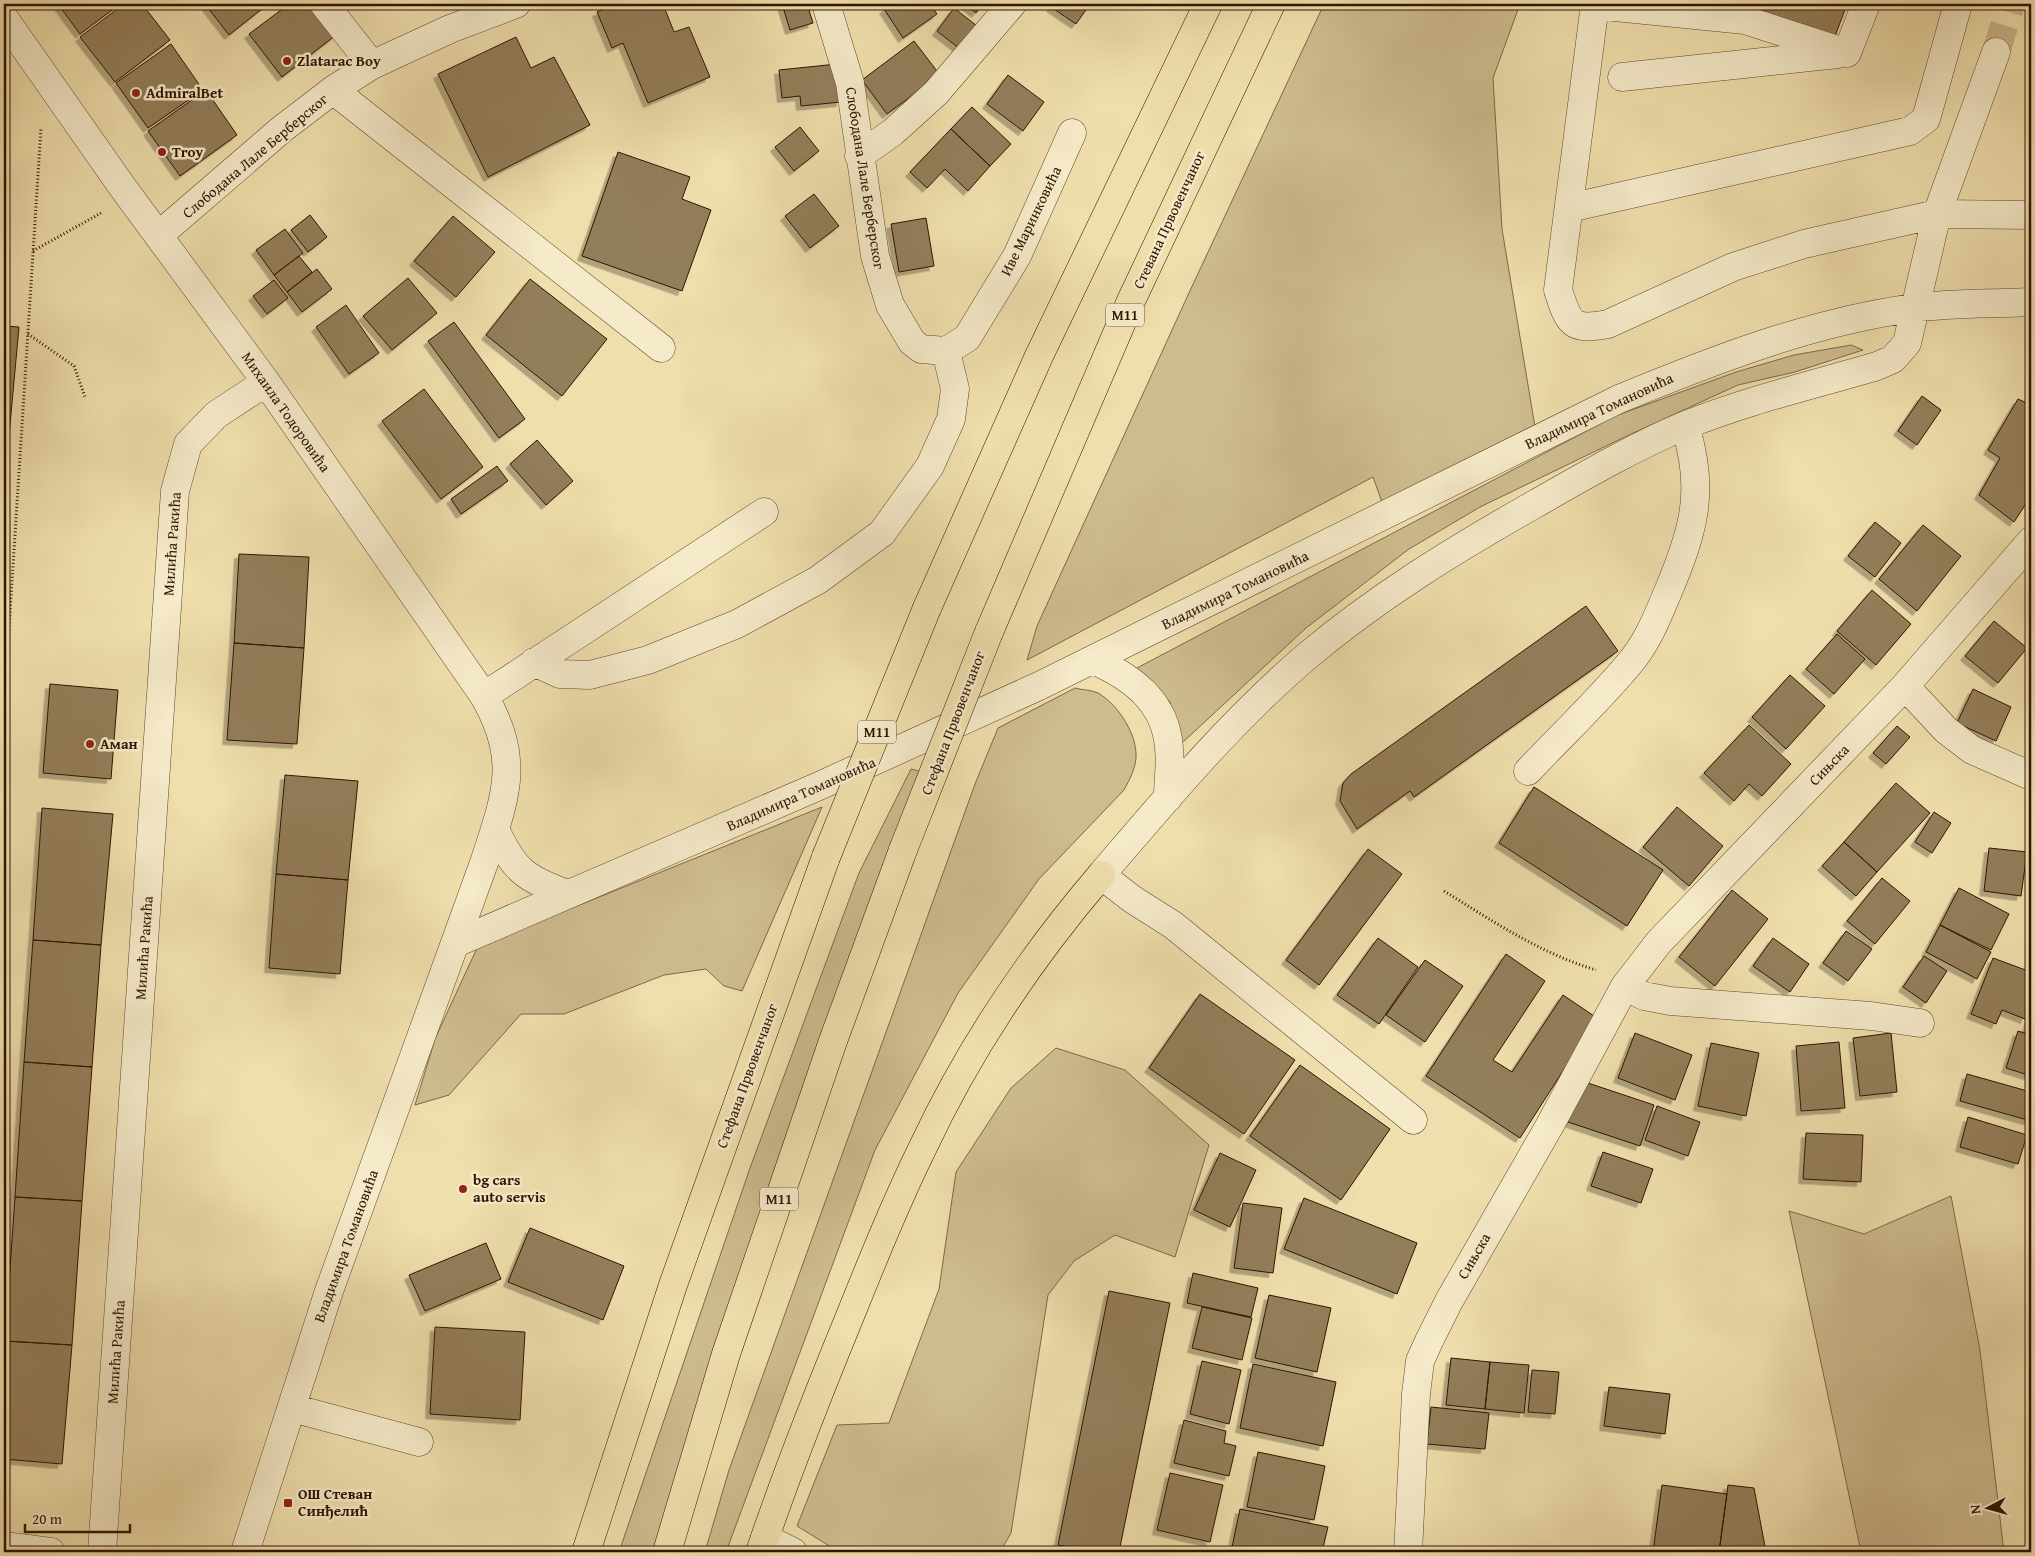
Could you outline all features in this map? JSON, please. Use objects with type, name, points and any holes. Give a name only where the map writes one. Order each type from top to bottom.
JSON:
[{"type":"highway","name":"Стефана Првовенчаног","points":[[586,1552],[673,1285],[826,857],[928,608],[1039,356],[1208,4]]},
{"type":"highway","name":"Стевана Првовенчаног","points":[[989,632],[1130,303],[1271,4]]},
{"type":"highway","name":"Стефана Првовенчаног","points":[[667,1552],[726,1354],[833,1040],[903,850],[989,632]]},
{"type":"highway","points":[[762,1545],[810,1414],[866,1276],[923,1146],[984,1034],[1057,926],[1101,875]]},
{"type":"street","points":[[324,4],[372,65]]},
{"type":"street","name":"Слободана Лале Берберског","points":[[159,235],[282,130],[333,90],[372,65],[450,29],[516,4]]},
{"type":"street","name":"Слободана Лале Берберског","points":[[826,4],[850,83],[875,256],[890,305],[912,342],[921,349],[946,351]]},
{"type":"street","points":[[860,156],[893,132],[936,93],[1012,4]]},
{"type":"street","points":[[1847,53],[1745,20],[1595,4],[1558,290],[1566,314],[1576,325],[1588,328],[1608,324],[1742,264],[1804,244],[1937,214],[2031,215]]},
{"type":"street","points":[[1847,53],[1866,4]]},
{"type":"street","points":[[1569,208],[1910,131],[1926,119],[1958,4]]},
{"type":"street","name":"Михаила Тодоровића","points":[[4,18],[130,196],[266,382],[484,696],[499,721],[506,752],[505,791],[495,830]]},
{"type":"street","points":[[1413,1120],[1173,925],[1101,875],[1220,740],[1305,659],[1377,601],[1468,542],[1605,464],[1685,426],[1731,409],[1877,366],[1893,359],[1907,343],[1937,214],[1996,52]]},
{"type":"street","points":[[1622,77],[1847,53]]},
{"type":"street","points":[[333,90],[661,348]]},
{"type":"street","name":"Иве Маринковића","points":[[946,351],[967,338],[1017,256],[1072,133]]},
{"type":"street","name":"Владимира Томановића","points":[[456,943],[910,746],[1093,660],[1619,399],[1696,368],[1773,341],[1831,324],[1914,308],[2031,302]]},
{"type":"street","points":[[534,662],[560,674],[590,675],[648,660],[737,624],[818,580],[882,533],[930,466],[951,420],[955,389],[946,351]]},
{"type":"street","name":"Милића Ракића","points":[[102,1552],[175,491],[188,444],[216,415],[266,382]]},
{"type":"street","points":[[1528,771],[1630,662],[1653,628],[1686,550],[1695,515],[1696,473],[1693,450],[1685,426]]},
{"type":"street","points":[[484,696],[764,512]]},
{"type":"street","name":"Сињска","points":[[1408,1552],[1416,1394],[1420,1361],[1449,1301],[1550,1125],[1629,980],[1659,942],[1905,686],[2031,541]]},
{"type":"street","points":[[1093,660],[1141,687],[1156,707],[1164,726],[1169,747],[1168,798]]},
{"type":"street","points":[[1905,686],[1946,730],[1972,750],[2031,776]]},
{"type":"street","points":[[495,830],[507,854],[522,873],[567,894]]},
{"type":"street","name":"Владимира Томановића","points":[[246,1552],[329,1291],[456,943],[495,830]]},
{"type":"street","points":[[1629,980],[1644,996],[1670,1001],[1871,1016],[1920,1023]]},
{"type":"street","points":[[292,1408],[419,1442]]},
{"type":"street","points":[[762,1545],[792,1552]]},
{"type":"street","points":[[4,1546],[51,1552]]},
{"type":"path","points":[[4,706],[41,124]]},
{"type":"path","points":[[33,251],[130,196]]},
{"type":"path","points":[[28,333],[74,366],[85,397]]},
{"type":"path","points":[[1444,891],[1528,944],[1564,960],[1629,980]]},
{"type":"shaded area","points":[[1324,4],[1520,4],[1493,78],[1502,229],[1537,439],[1387,516],[1373,477],[1027,660],[1037,626],[1188,295]]},
{"type":"shaded area","points":[[1851,345],[1863,350],[1795,372],[1738,385],[1480,507],[1409,549],[1306,628],[1182,743],[1170,702],[1137,668],[1615,416],[1736,372],[1794,355]]},
{"type":"shaded area","points":[[1075,688],[1098,693],[1112,704],[1124,719],[1129,727],[1136,753],[1131,777],[1124,790],[1039,879],[958,993],[875,1150],[726,1552],[705,1552],[729,1470],[975,784],[998,728]]},
{"type":"shaded area","points":[[911,769],[919,771],[880,880],[653,1552],[619,1552],[750,1168],[859,873]]},
{"type":"shaded area","points":[[822,807],[742,991],[724,986],[706,969],[664,975],[564,1014],[521,1014],[449,1095],[415,1105],[435,1039],[478,946]]},
{"type":"shaded area","points":[[1056,1048],[1125,1070],[1209,1145],[1175,1257],[1115,1235],[1074,1261],[1048,1295],[1011,1533],[1000,1552],[839,1552],[797,1526],[837,1425],[889,1423],[939,1289],[956,1172],[1011,1088]]},
{"type":"shaded area","points":[[1951,1196],[1980,1350],[2004,1552],[1861,1552],[1789,1211],[1864,1234]]},
{"type":"building","points":[[58,4],[120,4],[80,34]]},
{"type":"building","points":[[124,4],[142,4],[170,40],[115,82],[80,37]]},
{"type":"building","points":[[205,4],[268,4],[229,35]]},
{"type":"building","points":[[289,4],[312,4],[336,35],[282,77],[249,34]]},
{"type":"building","points":[[616,4],[663,4],[674,32],[689,27],[710,77],[648,103],[623,43],[612,48],[597,12]]},
{"type":"building","points":[[782,4],[807,4],[813,23],[790,30]]},
{"type":"building","points":[[892,4],[930,4],[937,14],[903,38],[884,9]]},
{"type":"building","points":[[965,4],[983,4],[976,13]]},
{"type":"building","points":[[1053,4],[1090,4],[1076,24],[1051,7]]},
{"type":"building","points":[[1736,4],[1847,4],[1834,39]]},
{"type":"building","points":[[954,8],[977,26],[960,49],[937,31]]},
{"type":"building","points":[[516,37],[531,68],[554,57],[590,125],[488,177],[438,74]]},
{"type":"building","points":[[914,41],[940,75],[887,114],[862,80]]},
{"type":"building","points":[[171,44],[203,90],[148,128],[116,83]]},
{"type":"building","points":[[837,64],[841,102],[801,106],[800,96],[782,98],[779,70]]},
{"type":"building","points":[[1008,75],[1044,102],[1023,131],[987,104]]},
{"type":"building","points":[[206,90],[237,135],[180,176],[148,131]]},
{"type":"building","points":[[972,107],[1011,144],[990,166],[951,129]]},
{"type":"building","points":[[800,127],[819,151],[794,171],[775,147]]},
{"type":"building","points":[[951,129],[990,166],[968,191],[945,169],[927,188],[910,172]]},
{"type":"building","points":[[618,152],[690,177],[682,199],[711,210],[682,291],[582,256]]},
{"type":"building","points":[[814,194],[839,226],[810,248],[785,216]]},
{"type":"building","points":[[310,215],[327,237],[308,252],[291,230]]},
{"type":"building","points":[[453,216],[495,252],[456,297],[414,261]]},
{"type":"building","points":[[926,218],[934,266],[899,272],[891,224]]},
{"type":"building","points":[[285,229],[303,253],[274,275],[256,250]]},
{"type":"building","points":[[299,256],[312,272],[287,292],[274,275]]},
{"type":"building","points":[[317,269],[332,289],[302,312],[287,292]]},
{"type":"building","points":[[408,278],[437,313],[392,350],[363,316]]},
{"type":"building","points":[[530,279],[607,339],[562,396],[486,335]]},
{"type":"building","points":[[274,280],[288,298],[267,314],[253,296]]},
{"type":"building","points":[[346,305],[379,353],[349,374],[316,327]]},
{"type":"building","points":[[454,322],[525,419],[499,438],[428,341]]},
{"type":"building","points":[[4,326],[19,327],[10,425],[4,425]]},
{"type":"building","points":[[424,389],[483,467],[441,499],[382,421]]},
{"type":"building","points":[[1922,396],[1941,410],[1917,445],[1898,431]]},
{"type":"building","points":[[2018,399],[2031,405],[2031,496],[2014,522],[1979,495],[2000,458],[1988,450]]},
{"type":"building","points":[[4,425],[10,425],[4,499]]},
{"type":"building","points":[[537,440],[573,481],[546,505],[510,464]]},
{"type":"building","points":[[497,466],[508,481],[461,514],[451,499]]},
{"type":"building","points":[[1875,522],[1901,543],[1875,577],[1848,556]]},
{"type":"building","points":[[1923,525],[1961,556],[1917,611],[1879,579]]},
{"type":"building","points":[[239,554],[309,557],[304,648],[234,643]]},
{"type":"building","points":[[1872,590],[1911,624],[1876,665],[1837,631]]},
{"type":"building","points":[[1586,606],[1618,651],[1414,797],[1410,791],[1357,829],[1340,801],[1343,783],[1351,774]]},
{"type":"building","points":[[1994,621],[2027,648],[1998,683],[1965,656]]},
{"type":"building","points":[[1837,634],[1865,659],[1834,694],[1806,669]]},
{"type":"building","points":[[234,643],[304,648],[297,744],[227,740]]},
{"type":"building","points":[[1790,675],[1825,706],[1786,749],[1752,717]]},
{"type":"building","points":[[50,684],[118,690],[111,779],[43,773]]},
{"type":"building","points":[[1973,689],[2011,707],[1996,741],[1957,723]]},
{"type":"building","points":[[1749,725],[1791,764],[1762,796],[1749,784],[1734,801],[1704,773]]},
{"type":"building","points":[[1897,726],[1910,737],[1886,764],[1873,753]]},
{"type":"building","points":[[285,775],[358,781],[348,880],[276,874]]},
{"type":"building","points":[[1896,783],[1930,813],[1877,872],[1844,842]]},
{"type":"building","points":[[1534,787],[1663,870],[1627,926],[1499,843]]},
{"type":"building","points":[[1677,807],[1723,846],[1689,886],[1643,847]]},
{"type":"building","points":[[42,808],[113,814],[101,945],[33,940]]},
{"type":"building","points":[[1934,812],[1951,823],[1932,853],[1915,842]]},
{"type":"building","points":[[1844,842],[1877,872],[1856,896],[1822,866]]},
{"type":"building","points":[[1989,848],[2027,852],[2021,896],[1984,891]]},
{"type":"building","points":[[1368,849],[1402,874],[1319,985],[1286,960]]},
{"type":"building","points":[[276,874],[348,880],[340,974],[269,968]]},
{"type":"building","points":[[1882,878],[1910,901],[1875,944],[1847,921]]},
{"type":"building","points":[[1959,888],[2009,914],[1991,950],[1940,925]]},
{"type":"building","points":[[1732,890],[1768,919],[1715,986],[1679,957]]},
{"type":"building","points":[[1940,925],[1991,952],[1977,979],[1926,952]]},
{"type":"building","points":[[1846,931],[1872,949],[1848,981],[1823,963]]},
{"type":"building","points":[[1378,938],[1418,967],[1379,1024],[1337,995]]},
{"type":"building","points":[[1773,938],[1809,964],[1790,992],[1753,966]]},
{"type":"building","points":[[33,940],[101,945],[92,1067],[24,1062]]},
{"type":"building","points":[[1506,954],[1545,981],[1493,1060],[1512,1072],[1563,995],[1597,1018],[1520,1138],[1426,1076]]},
{"type":"building","points":[[1924,956],[1947,971],[1926,1003],[1903,987]]},
{"type":"building","points":[[1993,958],[2031,972],[2031,1001],[2025,1019],[2002,1010],[1996,1024],[1971,1014]]},
{"type":"building","points":[[1425,960],[1463,986],[1425,1042],[1386,1015]]},
{"type":"building","points":[[1200,994],[1295,1060],[1244,1134],[1149,1068]]},
{"type":"building","points":[[2031,1015],[2031,1035],[2025,1033]]},
{"type":"building","points":[[2018,1031],[2031,1035],[2031,1076],[2006,1068]]},
{"type":"building","points":[[1635,1033],[1692,1055],[1675,1100],[1618,1078]]},
{"type":"building","points":[[1891,1033],[1897,1092],[1860,1096],[1853,1038]]},
{"type":"building","points":[[1839,1042],[1845,1108],[1801,1111],[1796,1046]]},
{"type":"building","points":[[1711,1043],[1759,1053],[1746,1116],[1698,1106]]},
{"type":"building","points":[[24,1062],[92,1067],[82,1201],[15,1197]]},
{"type":"building","points":[[1300,1065],[1390,1129],[1341,1200],[1250,1136]]},
{"type":"building","points":[[1967,1074],[2031,1092],[2031,1121],[1960,1101]]},
{"type":"building","points":[[1579,1080],[1654,1105],[1640,1146],[1565,1121]]},
{"type":"building","points":[[1657,1106],[1700,1122],[1688,1156],[1645,1140]]},
{"type":"building","points":[[1968,1117],[2027,1135],[2018,1164],[1960,1147]]},
{"type":"building","points":[[1806,1133],[1863,1135],[1861,1182],[1803,1179]]},
{"type":"building","points":[[1603,1152],[1653,1169],[1641,1203],[1591,1186]]},
{"type":"building","points":[[1220,1153],[1256,1170],[1230,1227],[1194,1210]]},
{"type":"building","points":[[15,1197],[82,1201],[72,1345],[5,1341]]},
{"type":"building","points":[[1304,1198],[1417,1243],[1397,1294],[1284,1249]]},
{"type":"building","points":[[1243,1203],[1282,1208],[1273,1273],[1234,1268]]},
{"type":"building","points":[[530,1228],[624,1266],[603,1320],[508,1282]]},
{"type":"building","points":[[486,1243],[501,1279],[425,1311],[409,1275]]},
{"type":"building","points":[[1193,1273],[1258,1288],[1251,1317],[1187,1303]]},
{"type":"building","points":[[1109,1291],[1170,1303],[1119,1552],[1092,1552],[1058,1545]]},
{"type":"building","points":[[1269,1295],[1331,1308],[1317,1372],[1255,1358]]},
{"type":"building","points":[[1202,1307],[1252,1318],[1242,1360],[1192,1348]]},
{"type":"building","points":[[435,1327],[525,1332],[520,1420],[430,1414]]},
{"type":"building","points":[[5,1341],[72,1345],[62,1464],[4,1459]]},
{"type":"building","points":[[1451,1358],[1490,1362],[1485,1409],[1446,1405]]},
{"type":"building","points":[[1202,1361],[1241,1370],[1229,1424],[1190,1414]]},
{"type":"building","points":[[1490,1362],[1529,1365],[1524,1413],[1485,1409]]},
{"type":"building","points":[[1253,1364],[1336,1382],[1323,1446],[1240,1428]]},
{"type":"building","points":[[1532,1370],[1559,1372],[1555,1414],[1528,1412]]},
{"type":"building","points":[[1609,1387],[1670,1394],[1665,1434],[1604,1426]]},
{"type":"building","points":[[1431,1407],[1489,1413],[1485,1449],[1427,1444]]},
{"type":"building","points":[[1184,1420],[1226,1431],[1224,1443],[1236,1446],[1229,1476],[1174,1463]]},
{"type":"building","points":[[1258,1452],[1325,1466],[1314,1520],[1247,1507]]},
{"type":"building","points":[[1170,1473],[1223,1485],[1210,1542],[1157,1530]]},
{"type":"building","points":[[1662,1485],[1727,1494],[1719,1552],[1653,1552]]},
{"type":"building","points":[[1728,1485],[1754,1488],[1766,1552],[1719,1552]]},
{"type":"building","points":[[1240,1509],[1328,1527],[1322,1552],[1231,1552]]},
{"type":"tunnel","points":[[1996,52],[2011,4]]},
{"type":"place","name":"Zlatarac Boy","points":[[287,61]]},
{"type":"place","name":"AdmiralBet","points":[[136,93]]},
{"type":"place","name":"Troy","points":[[162,152]]},
{"type":"place","name":"Аман","points":[[90,744]]},
{"type":"place","name":"bg cars auto servis","points":[[463,1189]]},
{"type":"place","name":"ОШ Стеван Синђелић","points":[[288,1503]]}]
